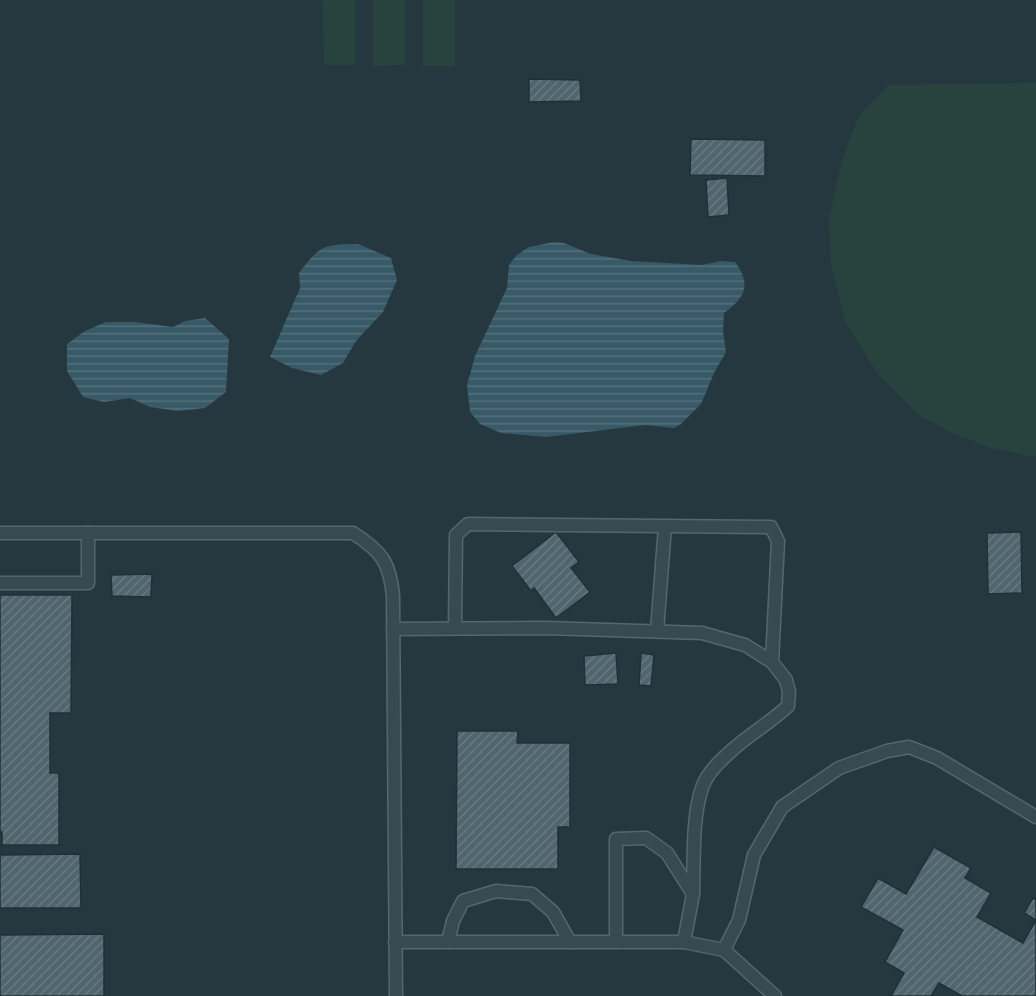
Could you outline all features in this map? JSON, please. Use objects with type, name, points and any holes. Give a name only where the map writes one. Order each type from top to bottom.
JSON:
[{"type":"lane","points":[[455,628],[456,535],[468,524],[771,527],[778,541],[772,662]]},
{"type":"lane","points":[[657,631],[665,526]]},
{"type":"lane","points":[[0,533],[353,533],[370,544],[383,557],[391,575],[393,629],[396,996]]},
{"type":"lane","points":[[0,583],[88,583],[88,533]]},
{"type":"lane","points":[[393,629],[546,628],[702,633],[745,645],[772,662],[786,680],[789,692],[788,706],[773,720],[730,751],[710,772],[702,788],[697,814],[693,894],[684,942]]},
{"type":"lane","points":[[724,950],[739,920],[754,855],[782,807],[838,768],[887,751],[909,747],[937,758],[1036,817]]},
{"type":"lane","points":[[616,942],[616,840],[646,838],[667,853],[693,894]]},
{"type":"lane","points":[[448,942],[453,921],[463,901],[496,891],[532,894],[554,912],[570,942]]},
{"type":"lane","points":[[395,942],[684,942],[724,950],[775,996]]},
{"type":"green space","points":[[323,0],[355,0],[355,65],[324,65]]},
{"type":"green space","points":[[373,0],[405,0],[405,65],[373,66]]},
{"type":"green space","points":[[423,0],[455,0],[455,66],[423,66]]},
{"type":"green space","points":[[1036,83],[1036,456],[1028,456],[992,448],[952,433],[917,414],[877,373],[846,323],[831,265],[829,219],[842,161],[858,117],[889,85]]},
{"type":"water","points":[[554,242],[564,243],[591,254],[631,261],[702,265],[721,261],[735,262],[745,284],[737,302],[724,313],[723,331],[726,352],[701,404],[681,424],[674,428],[645,425],[546,437],[501,433],[480,424],[470,412],[467,385],[475,356],[507,288],[509,265],[517,255],[529,247]]},
{"type":"water","points":[[358,244],[391,258],[397,280],[383,312],[356,341],[343,363],[321,375],[292,368],[270,357],[300,288],[299,273],[306,263],[324,248]]},
{"type":"water","points":[[205,318],[229,339],[226,392],[205,408],[178,411],[150,407],[130,398],[104,402],[83,397],[67,371],[67,344],[85,331],[106,322],[135,322],[173,327],[185,321]]},
{"type":"building","points":[[529,79],[580,80],[581,101],[529,102]]},
{"type":"building","points":[[691,139],[765,140],[765,176],[690,175]]},
{"type":"building","points":[[727,178],[729,215],[708,217],[706,180]]},
{"type":"building","points":[[556,532],[579,562],[571,568],[590,592],[556,618],[534,588],[531,591],[512,566]]},
{"type":"building","points":[[1021,532],[1022,593],[988,594],[987,533]]},
{"type":"building","points":[[152,574],[151,597],[112,596],[111,575]]},
{"type":"building","points":[[0,595],[72,595],[71,713],[50,713],[50,773],[59,773],[59,845],[2,845],[2,832],[0,832]]},
{"type":"building","points":[[616,653],[618,684],[585,685],[584,656]]},
{"type":"building","points":[[641,653],[654,655],[651,686],[639,685]]},
{"type":"building","points":[[457,731],[518,731],[517,743],[570,743],[570,827],[558,827],[558,869],[456,869]]},
{"type":"building","points":[[934,847],[971,868],[965,878],[991,893],[977,917],[1023,943],[1036,920],[1036,996],[962,996],[939,983],[931,996],[891,996],[904,973],[885,962],[903,930],[861,907],[878,878],[906,894]]},
{"type":"building","points":[[80,854],[81,908],[0,908],[0,855]]},
{"type":"building","points":[[1033,898],[1036,900],[1036,920],[1024,913]]},
{"type":"building","points":[[104,934],[104,996],[0,996],[0,935]]}]
